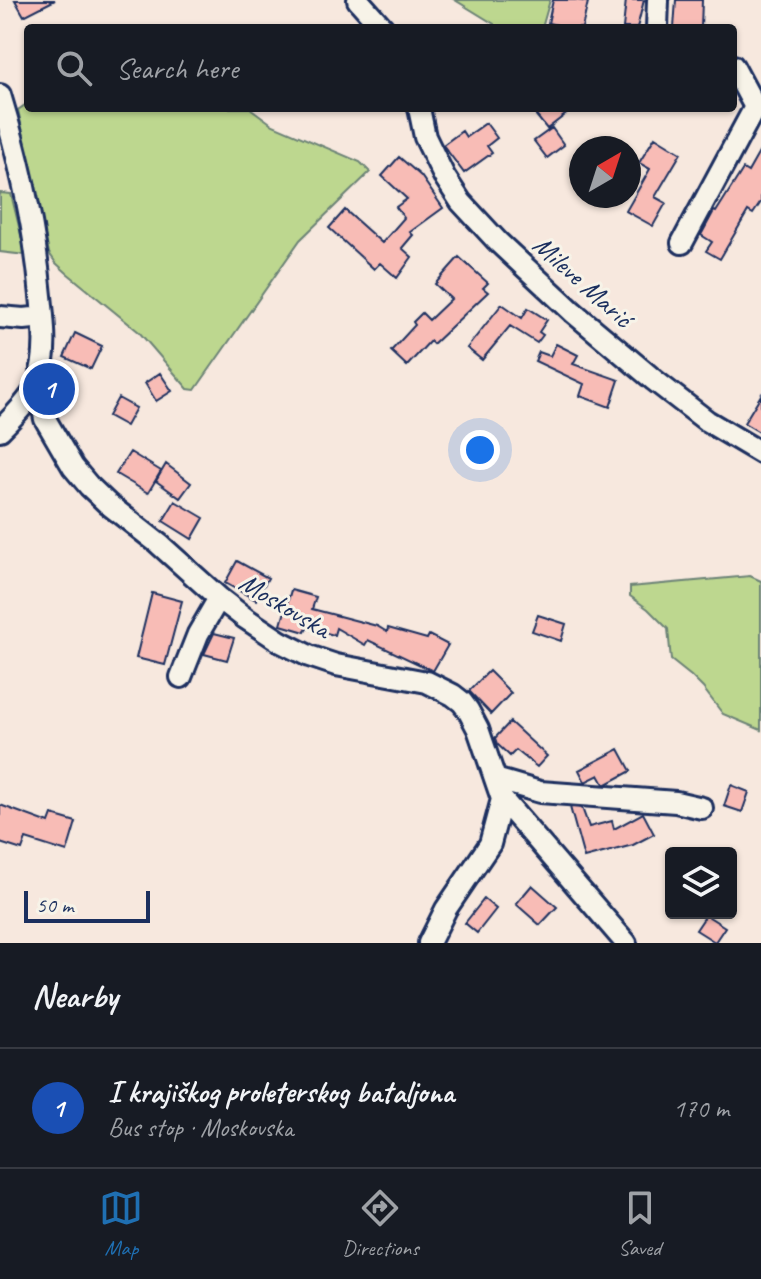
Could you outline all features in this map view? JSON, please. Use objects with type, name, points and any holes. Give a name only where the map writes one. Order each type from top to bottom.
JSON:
[{"type":"street","points":[[358,0],[379,24]]},
{"type":"street","points":[[657,24],[658,0]]},
{"type":"street","points":[[682,243],[758,110],[737,73]]},
{"type":"street","points":[[0,95],[17,154],[28,210],[39,271],[45,340],[38,385],[7,423]]},
{"type":"street","name":"Mileve Marić","points":[[420,112],[425,137],[444,176],[461,202],[498,242],[573,312],[654,380],[707,421],[761,453]]},
{"type":"street","points":[[0,317],[43,317]]},
{"type":"street","name":"Moskovska","points":[[38,385],[45,419],[73,467],[89,486],[219,598],[272,636],[309,656],[336,665],[427,682],[453,695],[468,710],[478,729],[502,799],[626,943]]},
{"type":"street","points":[[7,423],[28,413],[45,419]]},
{"type":"street","points":[[181,677],[198,634],[219,598]]},
{"type":"street","points":[[495,779],[540,792],[676,802],[702,808]]},
{"type":"street","points":[[429,943],[446,909],[490,844],[502,799]]},
{"type":"green space","points":[[455,0],[550,0],[543,24],[494,24]]},
{"type":"green space","points":[[24,106],[24,112],[255,112],[273,125],[360,162],[370,172],[300,240],[195,390],[188,389],[139,332],[67,273],[49,253],[18,110]]},
{"type":"green space","points":[[0,193],[11,194],[26,255],[0,252]]},
{"type":"green space","points":[[750,576],[761,581],[761,730],[723,714],[703,688],[671,660],[668,629],[630,596],[630,587]]},
{"type":"building","points":[[15,0],[55,0],[24,16]]},
{"type":"building","points":[[553,0],[588,2],[583,24],[548,23]]},
{"type":"building","points":[[626,0],[644,0],[638,24],[623,24]]},
{"type":"building","points":[[676,0],[702,0],[701,24],[674,24]]},
{"type":"building","points":[[533,112],[569,112],[547,129]]},
{"type":"building","points":[[486,123],[497,138],[487,146],[492,153],[464,173],[443,145],[462,131],[466,137]]},
{"type":"building","points":[[552,128],[564,145],[547,158],[534,141]]},
{"type":"building","points":[[655,137],[681,153],[655,197],[666,203],[653,226],[626,211],[628,208],[641,208],[641,185],[650,169],[641,164]]},
{"type":"building","points":[[761,149],[761,202],[753,214],[748,211],[720,259],[706,251],[712,242],[701,235],[743,169],[748,172]]},
{"type":"building","points":[[399,157],[421,176],[443,208],[410,232],[413,235],[402,248],[412,257],[397,278],[380,263],[374,269],[329,228],[345,210],[382,243],[404,218],[396,207],[407,199],[382,176]]},
{"type":"building","points":[[459,257],[488,283],[483,288],[488,292],[433,344],[430,341],[407,366],[391,351],[422,313],[429,320],[451,299],[435,284]]},
{"type":"building","points":[[502,304],[522,318],[528,308],[547,320],[539,332],[543,335],[537,343],[510,326],[482,360],[467,348]]},
{"type":"building","points":[[75,333],[102,346],[91,369],[64,357]]},
{"type":"building","points":[[556,344],[578,355],[573,364],[619,380],[610,407],[580,396],[584,384],[535,361],[539,352],[550,356]]},
{"type":"building","points":[[160,373],[172,391],[156,401],[145,383]]},
{"type":"building","points":[[761,395],[761,433],[744,423]]},
{"type":"building","points":[[118,398],[136,408],[126,426],[108,416]]},
{"type":"building","points":[[130,452],[161,471],[148,493],[116,474]]},
{"type":"building","points":[[166,464],[191,483],[180,498],[156,481]]},
{"type":"building","points":[[175,501],[204,518],[192,539],[163,521]]},
{"type":"building","points":[[237,561],[268,578],[256,600],[225,583]]},
{"type":"building","points":[[291,590],[316,597],[312,609],[377,626],[387,632],[388,628],[427,639],[429,635],[448,645],[433,671],[368,640],[365,645],[336,628],[334,635],[307,628],[305,632],[281,625]]},
{"type":"building","points":[[152,593],[182,601],[165,665],[136,658]]},
{"type":"building","points":[[538,615],[566,624],[561,641],[532,631]]},
{"type":"building","points":[[214,633],[234,638],[227,660],[204,654]]},
{"type":"building","points":[[489,671],[511,693],[491,714],[469,691]]},
{"type":"building","points":[[510,722],[547,756],[537,767],[516,750],[510,756],[497,744],[495,738]]},
{"type":"building","points":[[619,749],[631,771],[607,784],[599,775],[585,782],[579,770]]},
{"type":"building","points":[[731,785],[749,792],[742,812],[724,806]]},
{"type":"building","points":[[0,805],[49,823],[52,815],[76,822],[67,852],[26,839],[22,850],[0,843]]},
{"type":"building","points":[[570,807],[582,808],[589,827],[612,821],[614,829],[643,813],[654,834],[633,845],[584,858]]},
{"type":"building","points":[[532,885],[557,907],[540,925],[516,904]]},
{"type":"building","points":[[484,899],[496,909],[477,933],[465,923]]},
{"type":"building","points":[[703,919],[712,919],[725,927],[715,942],[696,930]]},
{"type":"place","name":"I krajiškog proleterskog bataljona","points":[[49,389]]}]
